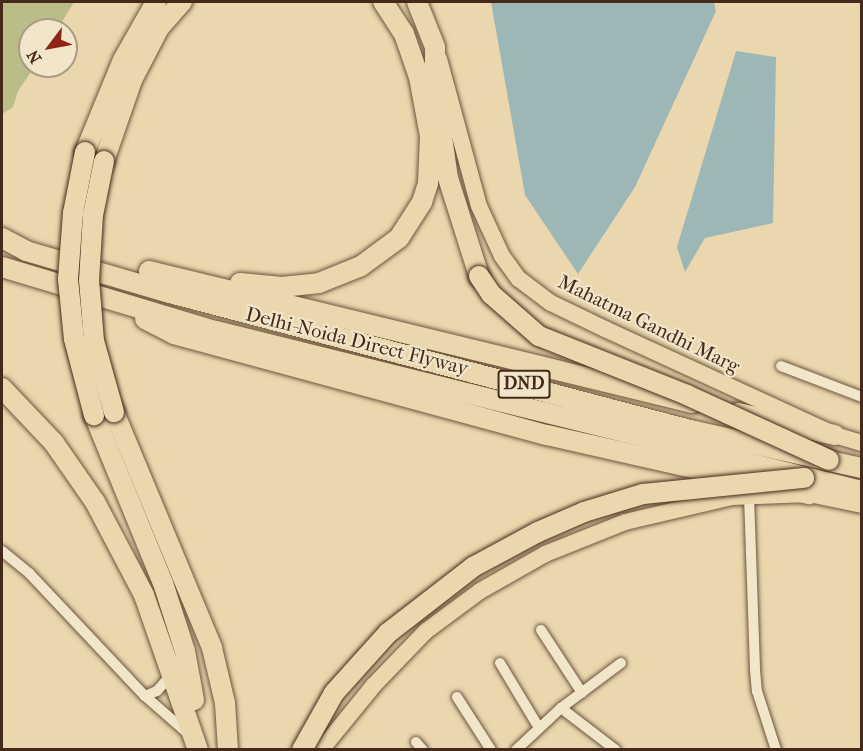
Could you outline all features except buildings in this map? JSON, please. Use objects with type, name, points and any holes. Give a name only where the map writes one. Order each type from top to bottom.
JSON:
[{"type":"highway","points":[[156,2],[123,60],[85,152],[73,213],[68,279],[74,339],[94,415],[163,583],[185,651],[198,746]]},
{"type":"highway","points":[[182,2],[159,28],[132,80],[104,161],[93,215],[89,280],[94,341],[114,412],[212,648],[225,703],[228,750]]},
{"type":"highway","points":[[2,238],[26,251],[149,271],[282,287],[319,283],[361,266],[399,237],[422,202],[428,183],[430,136],[419,77],[404,34],[383,2]]},
{"type":"highway","points":[[421,4],[435,47],[435,88],[448,178],[479,276],[491,294],[539,336],[687,395],[829,460],[861,468]]},
{"type":"highway","name":"Delhi-Noida Direct Flyway","points":[[26,251],[218,306],[690,430],[829,460]]},
{"type":"highway","name":"Delhi-Noida Direct Flyway","points":[[2,267],[112,302],[216,331],[806,486]]},
{"type":"highway","points":[[149,271],[552,372],[835,435]]},
{"type":"highway","points":[[112,302],[174,334],[547,435],[806,486],[861,491]]},
{"type":"highway","points":[[2,388],[54,442],[95,502],[144,595],[198,746]]},
{"type":"highway","points":[[302,750],[334,693],[388,633],[473,567],[538,532],[584,512],[643,494],[806,486]]},
{"type":"main road","name":"Mahatma Gandhi Marg","points":[[435,47],[478,206],[502,256],[519,279],[551,303],[579,317],[835,435],[861,443]]},
{"type":"main road","points":[[321,750],[374,685],[426,631],[480,591],[545,554],[625,522],[806,486],[861,505]]},
{"type":"street","points":[[781,366],[861,397]]},
{"type":"street","points":[[749,496],[757,691],[776,750]]},
{"type":"street","points":[[2,551],[29,573],[146,696],[198,746]]},
{"type":"street","points":[[541,630],[582,693]]},
{"type":"street","points":[[500,663],[539,728]]},
{"type":"street","points":[[516,750],[561,708],[621,663]]},
{"type":"street","points":[[146,696],[157,691],[173,671]]},
{"type":"street","points":[[457,697],[490,750]]},
{"type":"street","points":[[561,708],[616,750]]},
{"type":"green space","points":[[2,2],[74,2],[64,18],[18,18],[18,78],[27,78],[18,91],[13,107],[2,114]]},
{"type":"water","points":[[491,2],[714,2],[716,11],[635,187],[578,274],[525,195]]},
{"type":"water","points":[[736,51],[776,57],[773,223],[705,238],[685,272],[677,247]]}]
